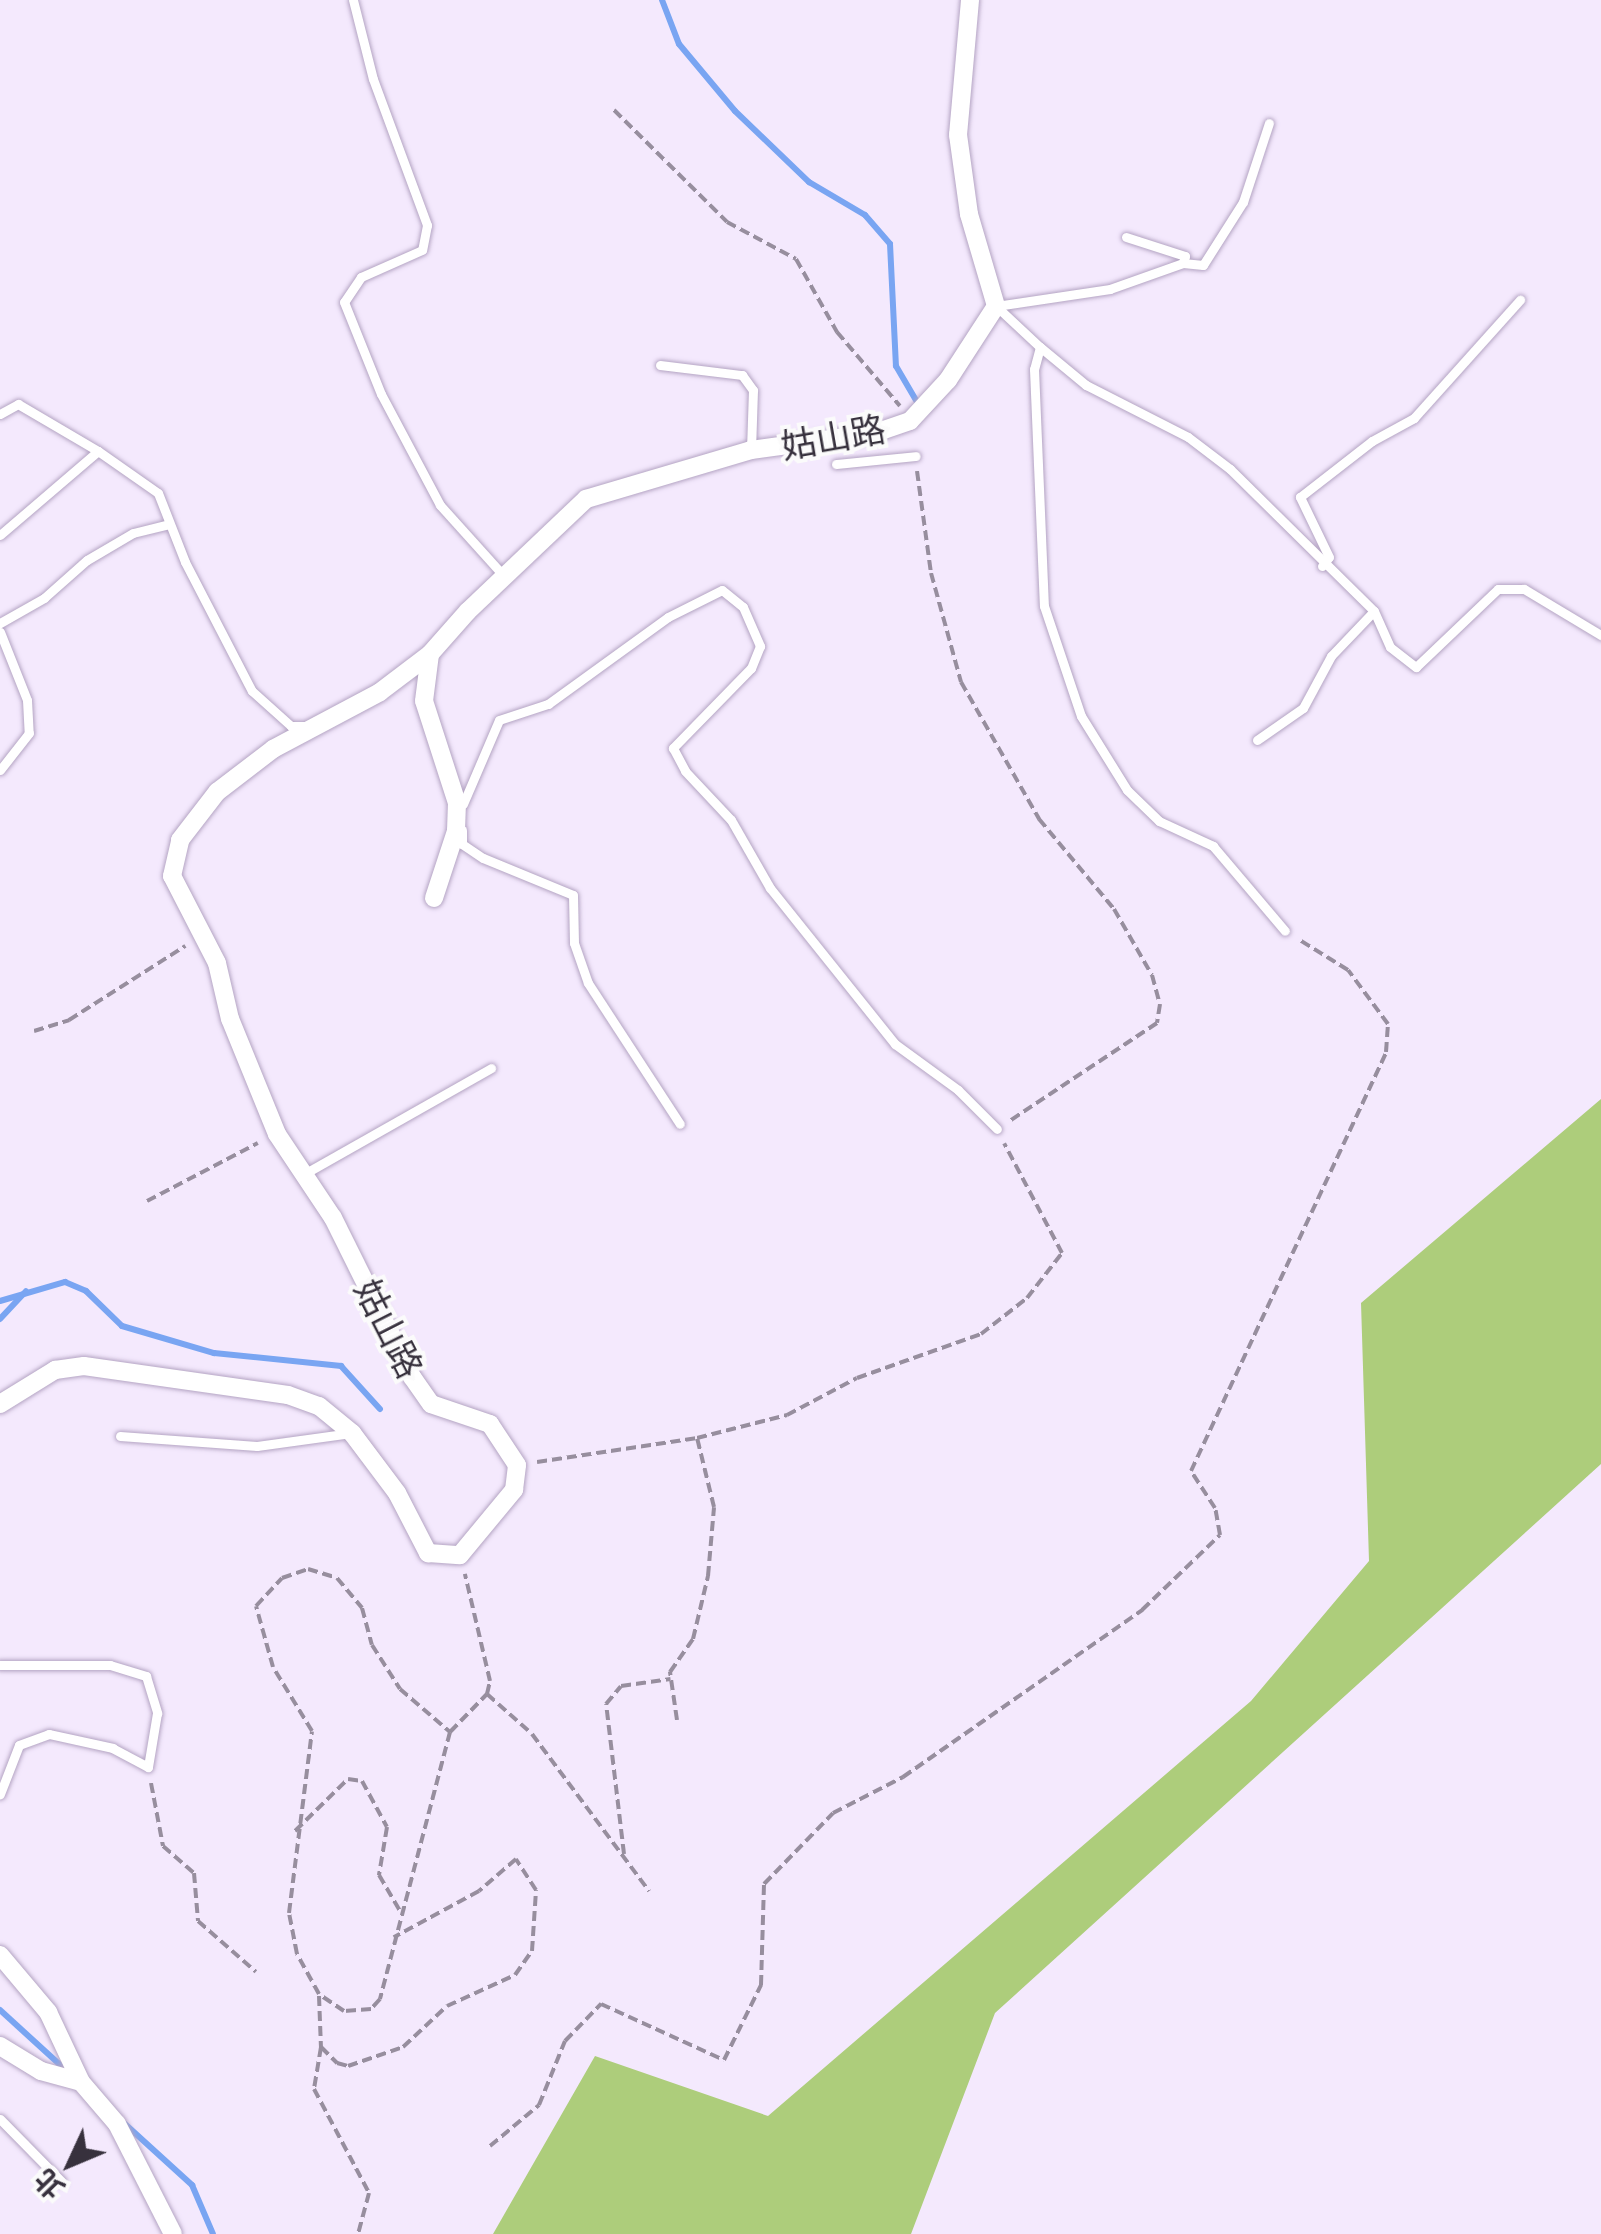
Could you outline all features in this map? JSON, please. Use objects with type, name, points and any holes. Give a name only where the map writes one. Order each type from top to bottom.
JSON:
[{"type":"street","points":[[970,0],[958,135],[968,214],[996,306]]},
{"type":"street","name":"姑山路","points":[[517,1465],[490,1424],[431,1404],[304,1174],[277,1134],[243,1056],[217,963],[172,876],[180,840],[216,792],[312,726],[380,692],[430,654],[503,576],[586,499],[751,450],[875,433],[910,420],[948,380],[996,306]]},
{"type":"street","points":[[430,654],[424,701],[457,804],[456,831],[434,898]]},
{"type":"street","points":[[0,1404],[56,1370],[84,1366],[288,1395],[319,1406],[352,1433],[397,1493],[428,1552],[460,1555],[514,1490],[517,1465]]},
{"type":"street","points":[[0,1955],[48,2012],[82,2082],[117,2124],[173,2234]]},
{"type":"street","points":[[0,2046],[41,2072],[82,2082]]},
{"type":"lane","points":[[353,0],[373,78],[427,225],[422,250],[361,276],[344,302],[381,394],[440,505],[503,576]]},
{"type":"lane","points":[[996,306],[1110,289],[1183,263],[1203,265],[1217,251],[1243,202],[1270,123]]},
{"type":"lane","points":[[1126,237],[1185,256],[1183,263]]},
{"type":"lane","points":[[1322,566],[1329,557],[1300,498],[1372,441],[1414,418],[1520,300]]},
{"type":"lane","points":[[996,306],[1086,384],[1188,437],[1230,469],[1322,566],[1374,612],[1390,647],[1416,667],[1498,589],[1524,588],[1601,635]]},
{"type":"lane","points":[[1040,347],[1034,369],[1044,606],[1081,716],[1126,790],[1159,821],[1214,846],[1285,931]]},
{"type":"lane","points":[[660,365],[742,375],[753,390],[751,450]]},
{"type":"lane","points":[[1,410],[18,404],[98,451],[158,493],[168,524],[252,691],[291,726],[312,726]]},
{"type":"lane","points":[[0,535],[98,451]]},
{"type":"lane","points":[[836,464],[916,456]]},
{"type":"lane","points":[[0,622],[44,598],[87,560],[133,534],[168,524]]},
{"type":"lane","points":[[680,1124],[588,982],[574,943],[573,895],[462,844],[463,796],[499,720],[548,704],[668,617],[722,590],[743,607],[760,646],[751,668],[672,748],[685,772],[731,820],[770,888],[895,1044],[958,1090],[996,1129]]},
{"type":"lane","points":[[1257,740],[1303,708],[1331,656],[1374,612]]},
{"type":"lane","points":[[0,632],[26,700],[29,733],[0,770]]},
{"type":"lane","points":[[304,1174],[491,1068]]},
{"type":"lane","points":[[120,1436],[257,1446],[352,1433]]},
{"type":"lane","points":[[0,1665],[110,1665],[146,1676],[157,1713],[148,1766],[114,1748],[48,1734],[19,1745],[0,1794]]},
{"type":"lane","points":[[0,2120],[62,2182]]},
{"type":"path","points":[[614,110],[727,222],[796,259],[837,332],[910,420]]},
{"type":"path","points":[[517,1465],[697,1438],[787,1415],[857,1378],[981,1334],[1027,1298],[1062,1253],[996,1129],[1158,1023],[1160,1004],[1152,975],[1114,909],[1040,819],[961,682],[931,573],[916,456]]},
{"type":"path","points":[[490,2146],[538,2105],[565,2042],[602,2004],[724,2060],[761,1985],[764,1884],[833,1814],[904,1777],[1142,1610],[1220,1535],[1214,1508],[1190,1472],[1386,1052],[1388,1024],[1348,970],[1285,931]]},
{"type":"path","points":[[34,1031],[69,1020],[202,936]]},
{"type":"path","points":[[147,1201],[277,1134]]},
{"type":"path","points":[[677,1720],[671,1679],[693,1638],[708,1576],[714,1507],[697,1438]]},
{"type":"path","points":[[450,1732],[400,1689],[372,1646],[362,1608],[337,1578],[308,1569],[282,1578],[256,1606],[273,1667],[312,1731],[295,1831],[289,1913],[297,1954],[319,1994],[344,2012],[371,2009],[380,1999],[450,1732],[487,1694],[486,1652],[460,1555]]},
{"type":"path","points":[[624,1857],[606,1704],[620,1686],[671,1679]]},
{"type":"path","points":[[487,1694],[532,1734],[649,1891]]},
{"type":"path","points":[[148,1766],[163,1846],[194,1873],[198,1922],[256,1972]]},
{"type":"path","points":[[295,1831],[348,1779],[362,1781],[387,1828],[379,1874],[400,1911]]},
{"type":"path","points":[[321,2047],[337,2063],[368,2061],[403,2047],[447,2006],[514,1976],[532,1952],[536,1890],[516,1860],[479,1892],[394,1937]]},
{"type":"path","points":[[319,1994],[321,2047],[314,2089],[369,2193],[358,2234]]},
{"type":"green space","points":[[1601,1099],[1601,1464],[995,2013],[911,2234],[493,2234],[595,2056],[768,2116],[1251,1701],[1369,1561],[1361,1303]]},
{"type":"waterway","points":[[662,0],[679,44],[735,111],[809,182],[865,215],[890,244],[896,366],[917,402]]},
{"type":"waterway","points":[[0,1301],[65,1282],[86,1291],[122,1326],[214,1353],[341,1366],[380,1409]]},
{"type":"waterway","points":[[0,1319],[26,1291]]},
{"type":"waterway","points":[[0,2010],[68,2072]]},
{"type":"waterway","points":[[125,2124],[192,2185],[213,2234]]}]
